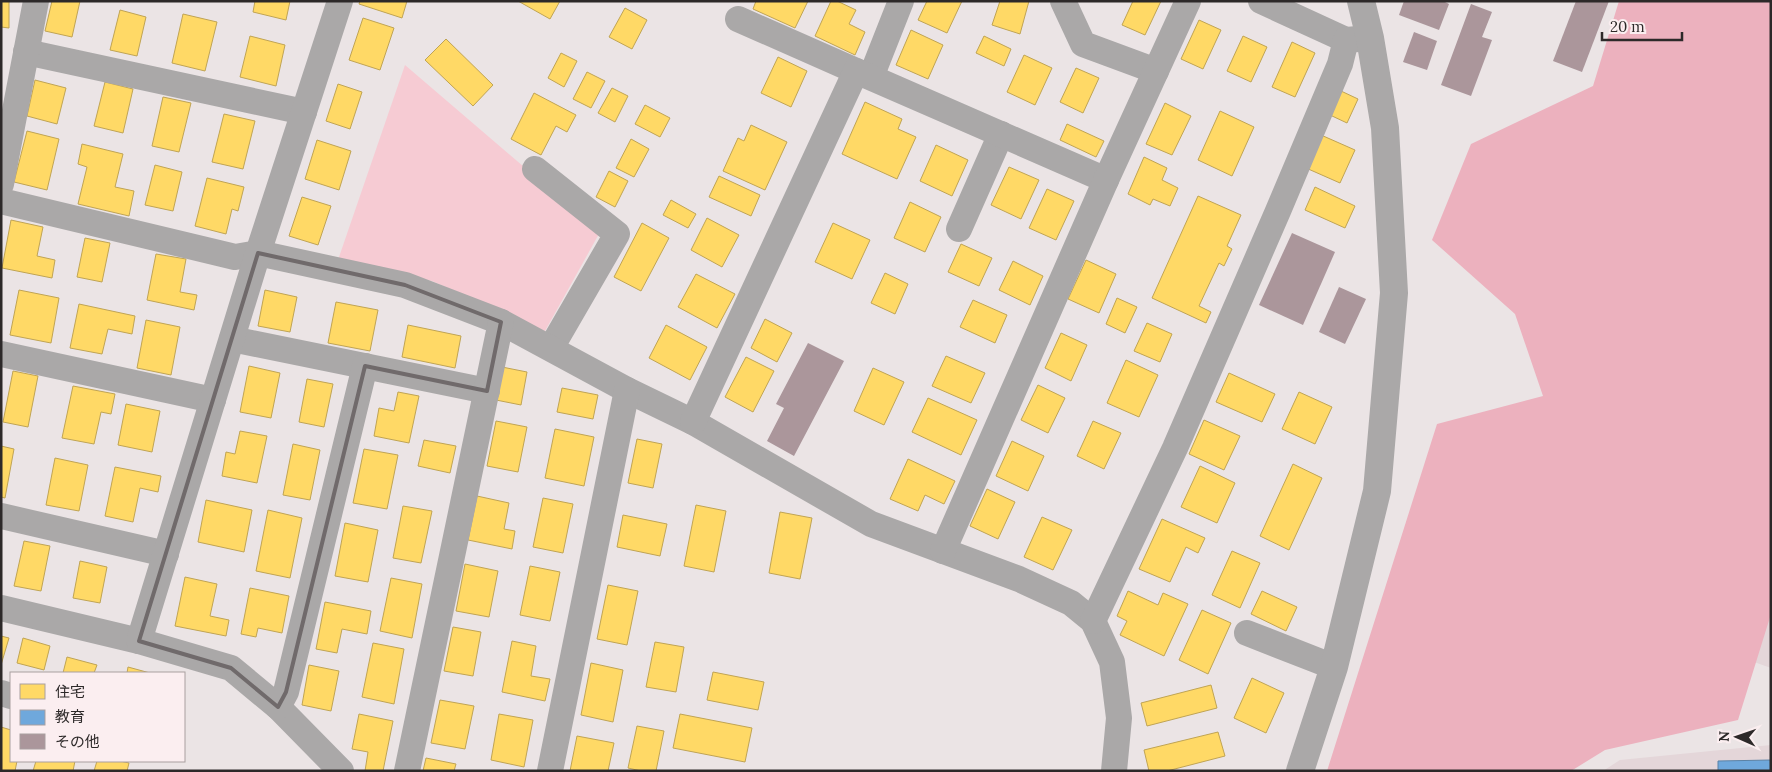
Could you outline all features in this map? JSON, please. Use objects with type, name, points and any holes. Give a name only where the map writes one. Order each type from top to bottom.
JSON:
[{"type":"street","points":[[1,184],[36,1]]},
{"type":"street","points":[[139,641],[258,253],[340,1]]},
{"type":"street","points":[[693,422],[901,1]]},
{"type":"street","points":[[1063,1],[1083,44],[1156,71]]},
{"type":"street","points":[[943,551],[1106,180],[1188,1]]},
{"type":"street","points":[[1262,1],[1358,39]]},
{"type":"street","points":[[1300,771],[1334,667],[1377,491],[1394,293],[1385,128],[1358,39],[1361,1]]},
{"type":"street","points":[[738,19],[1106,180]]},
{"type":"street","points":[[1093,621],[1183,430],[1340,64],[1358,39]]},
{"type":"street","points":[[26,52],[304,112]]},
{"type":"street","points":[[959,229],[1001,134]]},
{"type":"street","points":[[535,169],[617,234],[551,348]]},
{"type":"street","points":[[1,201],[235,257],[258,253],[405,285],[502,322],[627,390],[693,422],[870,524],[1019,579],[1071,602],[1093,621],[1112,662],[1119,718],[1114,771]]},
{"type":"street","points":[[407,771],[502,322]]},
{"type":"street","points":[[232,338],[487,390]]},
{"type":"street","points":[[1,354],[213,400]]},
{"type":"street","points":[[278,707],[286,692],[365,366]]},
{"type":"street","points":[[550,771],[627,390]]},
{"type":"street","points":[[1,516],[166,554]]},
{"type":"street","points":[[1,608],[139,641],[231,668],[278,707],[340,771]]},
{"type":"street","points":[[1247,633],[1334,667]]},
{"type":"highlighted area","points":[[258,253],[405,285],[501,322],[487,391],[365,366],[286,692],[278,707],[231,668],[139,641]]},
{"type":"shaded area","points":[[1619,1],[1771,1],[1771,614],[1738,720],[1605,750],[1571,771],[1327,771],[1437,424],[1543,396],[1515,314],[1432,240],[1471,144],[1593,86]]},
{"type":"shaded area","points":[[405,65],[600,232],[545,331],[432,281],[338,260]]},
{"type":"shaded area","points":[[1771,564],[1771,668],[1737,656]]},
{"type":"shaded area","points":[[1771,745],[1771,771],[1603,771],[1620,760]]},
{"type":"building: 住宅","points":[[1,1],[9,1],[9,28],[1,27]]},
{"type":"building: 住宅","points":[[52,1],[80,1],[72,37],[45,31]]},
{"type":"building: 住宅","points":[[255,1],[290,1],[286,20],[253,12]]},
{"type":"building: 住宅","points":[[360,1],[407,1],[402,18],[359,4]]},
{"type":"building: 住宅","points":[[518,1],[560,1],[550,19]]},
{"type":"building: 住宅","points":[[756,1],[808,1],[795,28],[753,9]]},
{"type":"building: 住宅","points":[[831,1],[837,1],[856,10],[849,24],[865,32],[855,55],[815,36]]},
{"type":"building: 住宅","points":[[927,1],[962,1],[947,33],[918,20]]},
{"type":"building: 住宅","points":[[1000,1],[1029,1],[1020,34],[992,25]]},
{"type":"building: 住宅","points":[[1133,1],[1161,1],[1145,35],[1122,25]]},
{"type":"building: 住宅","points":[[625,8],[647,20],[632,49],[609,37]]},
{"type":"building: 住宅","points":[[120,10],[146,17],[137,56],[110,50]]},
{"type":"building: 住宅","points":[[183,14],[217,22],[205,71],[172,63]]},
{"type":"building: 住宅","points":[[363,18],[394,28],[380,70],[349,60]]},
{"type":"building: 住宅","points":[[1199,20],[1221,30],[1203,69],[1181,59]]},
{"type":"building: 住宅","points":[[911,30],[943,45],[928,79],[896,65]]},
{"type":"building: 住宅","points":[[250,36],[285,45],[276,86],[240,77]]},
{"type":"building: 住宅","points":[[984,36],[1011,49],[1004,66],[976,53]]},
{"type":"building: 住宅","points":[[1243,36],[1267,47],[1251,82],[1227,71]]},
{"type":"building: 住宅","points":[[446,39],[493,85],[473,106],[425,60]]},
{"type":"building: 住宅","points":[[1292,42],[1315,53],[1295,97],[1272,87]]},
{"type":"building: 住宅","points":[[561,53],[577,61],[564,87],[548,78]]},
{"type":"building: 住宅","points":[[1024,55],[1052,68],[1035,105],[1007,92]]},
{"type":"building: 住宅","points":[[778,57],[807,71],[791,107],[761,93]]},
{"type":"building: 住宅","points":[[1076,68],[1099,78],[1083,113],[1060,102]]},
{"type":"building: 住宅","points":[[587,72],[605,81],[591,108],[573,99]]},
{"type":"building: 住宅","points":[[35,80],[66,88],[57,124],[27,116]]},
{"type":"building: 住宅","points":[[105,82],[133,89],[123,133],[94,126]]},
{"type":"building: 住宅","points":[[338,84],[362,92],[350,129],[326,121]]},
{"type":"building: 住宅","points":[[612,88],[628,96],[615,122],[598,113]]},
{"type":"building: 住宅","points":[[1341,91],[1358,99],[1347,123],[1330,115]]},
{"type":"building: 住宅","points":[[534,93],[576,115],[567,132],[556,126],[541,155],[511,139]]},
{"type":"building: 住宅","points":[[163,97],[191,103],[179,152],[152,146]]},
{"type":"building: 住宅","points":[[865,102],[902,119],[898,129],[916,137],[897,179],[842,154]]},
{"type":"building: 住宅","points":[[1165,103],[1191,116],[1172,155],[1146,144]]},
{"type":"building: 住宅","points":[[645,105],[670,118],[660,137],[635,124]]},
{"type":"building: 住宅","points":[[1220,111],[1254,127],[1232,176],[1198,160]]},
{"type":"building: 住宅","points":[[224,114],[255,121],[243,169],[212,162]]},
{"type":"building: 住宅","points":[[1067,124],[1104,141],[1096,157],[1060,140]]},
{"type":"building: 住宅","points":[[751,125],[787,142],[765,190],[723,171],[738,138],[744,141]]},
{"type":"building: 住宅","points":[[27,131],[59,139],[47,190],[14,182]]},
{"type":"building: 住宅","points":[[1321,135],[1355,150],[1340,183],[1306,168]]},
{"type":"building: 住宅","points":[[631,139],[649,149],[634,177],[616,168]]},
{"type":"building: 住宅","points":[[317,140],[351,151],[339,190],[305,179]]},
{"type":"building: 住宅","points":[[82,144],[123,154],[115,187],[134,191],[129,216],[78,204],[87,167],[78,164]]},
{"type":"building: 住宅","points":[[936,145],[968,160],[952,196],[920,181]]},
{"type":"building: 住宅","points":[[1144,157],[1167,168],[1162,180],[1178,188],[1170,206],[1153,199],[1150,205],[1128,194]]},
{"type":"building: 住宅","points":[[155,165],[182,172],[173,211],[145,205]]},
{"type":"building: 住宅","points":[[1009,167],[1039,180],[1021,219],[991,205]]},
{"type":"building: 住宅","points":[[609,171],[628,181],[615,207],[596,197]]},
{"type":"building: 住宅","points":[[719,176],[760,195],[751,216],[709,197]]},
{"type":"building: 住宅","points":[[207,178],[244,187],[238,211],[232,209],[226,234],[195,226]]},
{"type":"building: 住宅","points":[[1315,187],[1355,206],[1345,228],[1305,210]]},
{"type":"building: 住宅","points":[[1047,189],[1074,201],[1056,240],[1029,228]]},
{"type":"building: 住宅","points":[[1198,196],[1241,215],[1227,246],[1232,249],[1224,266],[1219,263],[1199,306],[1211,312],[1206,323],[1152,298]]},
{"type":"building: 住宅","points":[[302,197],[331,206],[318,245],[289,236]]},
{"type":"building: 住宅","points":[[671,200],[696,214],[688,228],[663,215]]},
{"type":"building: 住宅","points":[[910,202],[941,217],[925,252],[894,238]]},
{"type":"building: 住宅","points":[[707,218],[739,235],[722,267],[691,250]]},
{"type":"building: 住宅","points":[[11,220],[43,227],[37,256],[55,260],[52,278],[2,268]]},
{"type":"building: 住宅","points":[[642,223],[669,238],[641,291],[614,277]]},
{"type":"building: 住宅","points":[[833,223],[870,240],[852,279],[815,262]]},
{"type":"building: 住宅","points":[[85,238],[110,243],[102,282],[77,277]]},
{"type":"building: 住宅","points":[[961,244],[992,258],[979,286],[948,272]]},
{"type":"building: 住宅","points":[[156,254],[186,259],[180,292],[197,295],[194,310],[147,300]]},
{"type":"building: 住宅","points":[[1086,260],[1116,274],[1099,313],[1068,299]]},
{"type":"building: 住宅","points":[[1013,261],[1043,276],[1030,305],[999,290]]},
{"type":"building: 住宅","points":[[885,273],[908,284],[895,314],[871,303]]},
{"type":"building: 住宅","points":[[696,274],[735,294],[717,328],[678,307]]},
{"type":"building: 住宅","points":[[19,290],[59,298],[51,343],[10,335]]},
{"type":"building: 住宅","points":[[265,290],[297,297],[290,332],[258,326]]},
{"type":"building: 住宅","points":[[1117,298],[1137,307],[1125,333],[1106,324]]},
{"type":"building: 住宅","points":[[973,300],[1007,315],[995,343],[960,327]]},
{"type":"building: 住宅","points":[[336,302],[378,310],[370,351],[328,343]]},
{"type":"building: 住宅","points":[[79,304],[135,316],[132,334],[108,329],[102,354],[70,348]]},
{"type":"building: 住宅","points":[[765,319],[792,333],[777,362],[751,348]]},
{"type":"building: 住宅","points":[[146,320],[180,327],[171,375],[137,368]]},
{"type":"building: 住宅","points":[[1147,323],[1172,334],[1160,362],[1134,351]]},
{"type":"building: 住宅","points":[[408,325],[461,336],[455,368],[402,357]]},
{"type":"building: 住宅","points":[[666,325],[707,347],[690,380],[649,358]]},
{"type":"building: 住宅","points":[[1061,333],[1087,345],[1071,381],[1045,368]]},
{"type":"building: 住宅","points":[[946,356],[985,373],[971,403],[932,386]]},
{"type":"building: 住宅","points":[[746,357],[774,371],[753,412],[725,397]]},
{"type":"building: 住宅","points":[[1126,360],[1158,375],[1139,417],[1107,403]]},
{"type":"building: 住宅","points":[[249,366],[280,373],[271,418],[240,412]]},
{"type":"building: 住宅","points":[[502,367],[527,372],[521,405],[496,400]]},
{"type":"building: 住宅","points":[[873,368],[904,382],[884,425],[854,411]]},
{"type":"building: 住宅","points":[[13,371],[38,376],[28,427],[3,422]]},
{"type":"building: 住宅","points":[[1229,373],[1275,394],[1262,422],[1216,402]]},
{"type":"building: 住宅","points":[[307,379],[333,384],[324,427],[299,422]]},
{"type":"building: 住宅","points":[[1038,385],[1065,398],[1048,433],[1021,420]]},
{"type":"building: 住宅","points":[[73,386],[115,394],[111,414],[101,412],[94,444],[62,438]]},
{"type":"building: 住宅","points":[[562,388],[598,395],[593,419],[557,412]]},
{"type":"building: 住宅","points":[[398,392],[419,396],[409,443],[374,436],[379,408],[394,411]]},
{"type":"building: 住宅","points":[[1299,392],[1332,407],[1315,444],[1282,429]]},
{"type":"building: 住宅","points":[[928,398],[977,420],[961,455],[912,432]]},
{"type":"building: 住宅","points":[[126,404],[160,411],[152,452],[118,445]]},
{"type":"building: 住宅","points":[[1204,420],[1240,436],[1224,470],[1189,454]]},
{"type":"building: 住宅","points":[[496,421],[527,427],[518,472],[487,466]]},
{"type":"building: 住宅","points":[[1093,421],[1121,433],[1104,469],[1077,456]]},
{"type":"building: 住宅","points":[[555,429],[594,437],[584,486],[545,478]]},
{"type":"building: 住宅","points":[[240,431],[267,436],[257,483],[222,476],[226,452],[235,454]]},
{"type":"building: 住宅","points":[[637,439],[662,444],[653,488],[628,483]]},
{"type":"building: 住宅","points":[[424,440],[456,446],[450,473],[418,466]]},
{"type":"building: 住宅","points":[[1012,441],[1044,456],[1028,491],[996,476]]},
{"type":"building: 住宅","points":[[293,444],[320,450],[310,500],[283,495]]},
{"type":"building: 住宅","points":[[1,446],[14,449],[5,498],[1,497]]},
{"type":"building: 住宅","points":[[364,449],[398,455],[387,509],[353,503]]},
{"type":"building: 住宅","points":[[55,458],[88,465],[79,511],[46,505]]},
{"type":"building: 住宅","points":[[908,459],[955,481],[944,504],[925,495],[918,511],[890,499]]},
{"type":"building: 住宅","points":[[1293,464],[1322,478],[1289,550],[1260,536]]},
{"type":"building: 住宅","points":[[1200,466],[1235,483],[1217,523],[1181,507]]},
{"type":"building: 住宅","points":[[115,467],[161,476],[158,492],[140,488],[133,522],[105,516]]},
{"type":"building: 住宅","points":[[987,489],[1015,502],[998,539],[970,526]]},
{"type":"building: 住宅","points":[[477,496],[509,503],[504,529],[515,531],[512,549],[468,540]]},
{"type":"building: 住宅","points":[[543,498],[573,504],[563,553],[533,547]]},
{"type":"building: 住宅","points":[[206,500],[252,510],[244,552],[198,542]]},
{"type":"building: 住宅","points":[[696,505],[726,511],[714,572],[684,566]]},
{"type":"building: 住宅","points":[[403,506],[432,511],[421,563],[393,558]]},
{"type":"building: 住宅","points":[[268,510],[302,518],[290,578],[256,571]]},
{"type":"building: 住宅","points":[[780,512],[812,518],[800,579],[769,573]]},
{"type":"building: 住宅","points":[[623,515],[667,524],[660,556],[617,547]]},
{"type":"building: 住宅","points":[[1042,517],[1072,530],[1053,570],[1024,557]]},
{"type":"building: 住宅","points":[[1162,519],[1205,538],[1198,553],[1186,547],[1170,582],[1139,569]]},
{"type":"building: 住宅","points":[[345,523],[378,530],[368,582],[335,576]]},
{"type":"building: 住宅","points":[[24,541],[50,546],[41,591],[14,586]]},
{"type":"building: 住宅","points":[[1232,551],[1260,563],[1240,608],[1212,595]]},
{"type":"building: 住宅","points":[[80,561],[107,567],[100,603],[73,598]]},
{"type":"building: 住宅","points":[[465,564],[498,571],[489,617],[456,611]]},
{"type":"building: 住宅","points":[[530,566],[560,572],[550,621],[520,615]]},
{"type":"building: 住宅","points":[[185,577],[217,584],[210,616],[229,620],[226,636],[175,626]]},
{"type":"building: 住宅","points":[[391,578],[422,584],[412,638],[380,631]]},
{"type":"building: 住宅","points":[[608,585],[638,591],[627,645],[597,639]]},
{"type":"building: 住宅","points":[[250,588],[289,596],[282,633],[258,628],[256,637],[241,634]]},
{"type":"building: 住宅","points":[[1128,591],[1158,605],[1163,593],[1188,604],[1164,656],[1120,635],[1127,621],[1117,616]]},
{"type":"building: 住宅","points":[[1262,591],[1297,607],[1286,631],[1251,614]]},
{"type":"building: 住宅","points":[[325,602],[371,611],[367,634],[342,629],[337,653],[316,649]]},
{"type":"building: 住宅","points":[[1202,610],[1231,623],[1208,674],[1179,660]]},
{"type":"building: 住宅","points":[[453,627],[481,632],[473,676],[444,671]]},
{"type":"building: 住宅","points":[[1,636],[9,638],[1,665]]},
{"type":"building: 住宅","points":[[23,638],[50,646],[44,670],[17,663]]},
{"type":"building: 住宅","points":[[512,641],[536,646],[531,676],[550,679],[545,701],[502,692]]},
{"type":"building: 住宅","points":[[655,642],[684,647],[676,692],[646,687]]},
{"type":"building: 住宅","points":[[373,643],[404,649],[394,704],[362,697]]},
{"type":"building: 住宅","points":[[67,657],[97,665],[94,672],[63,672]]},
{"type":"building: 住宅","points":[[591,663],[623,670],[613,722],[581,715]]},
{"type":"building: 住宅","points":[[309,665],[339,671],[331,711],[302,705]]},
{"type":"building: 住宅","points":[[128,667],[146,672],[127,672]]},
{"type":"building: 住宅","points":[[713,672],[764,682],[758,710],[707,700]]},
{"type":"building: 住宅","points":[[1252,678],[1284,693],[1266,733],[1234,718]]},
{"type":"building: 住宅","points":[[1211,685],[1217,708],[1147,726],[1141,703]]},
{"type":"building: 住宅","points":[[440,700],[474,706],[465,749],[431,743]]},
{"type":"building: 住宅","points":[[359,714],[393,721],[383,771],[365,771],[368,752],[352,749]]},
{"type":"building: 住宅","points":[[499,714],[533,720],[524,767],[491,760]]},
{"type":"building: 住宅","points":[[680,714],[752,728],[745,762],[673,748]]},
{"type":"building: 住宅","points":[[637,726],[664,731],[656,771],[641,771],[628,768]]},
{"type":"building: 住宅","points":[[1,727],[10,730],[10,762],[17,762],[15,771],[1,771]]},
{"type":"building: 住宅","points":[[1218,732],[1225,756],[1167,771],[1149,771],[1144,750]]},
{"type":"building: 住宅","points":[[577,736],[614,743],[608,771],[570,771]]},
{"type":"building: 住宅","points":[[426,758],[456,764],[454,771],[423,771]]},
{"type":"building: 住宅","points":[[36,762],[75,762],[73,771],[33,771]]},
{"type":"building: 住宅","points":[[97,762],[129,763],[127,771],[94,771]]},
{"type":"building: 教育","points":[[1771,760],[1771,771],[1718,771],[1718,761]]},
{"type":"building: その他","points":[[1404,1],[1443,1],[1449,4],[1439,30],[1399,15]]},
{"type":"building: その他","points":[[1576,1],[1609,1],[1582,72],[1553,61]]},
{"type":"building: その他","points":[[1471,4],[1492,12],[1482,37],[1492,40],[1471,96],[1441,85]]},
{"type":"building: その他","points":[[1414,32],[1437,41],[1427,70],[1403,62]]},
{"type":"building: その他","points":[[1292,233],[1335,252],[1303,325],[1259,305]]},
{"type":"building: その他","points":[[1339,287],[1366,299],[1345,344],[1319,332]]},
{"type":"building: その他","points":[[808,343],[844,361],[794,456],[767,441],[784,408],[776,404]]}]
